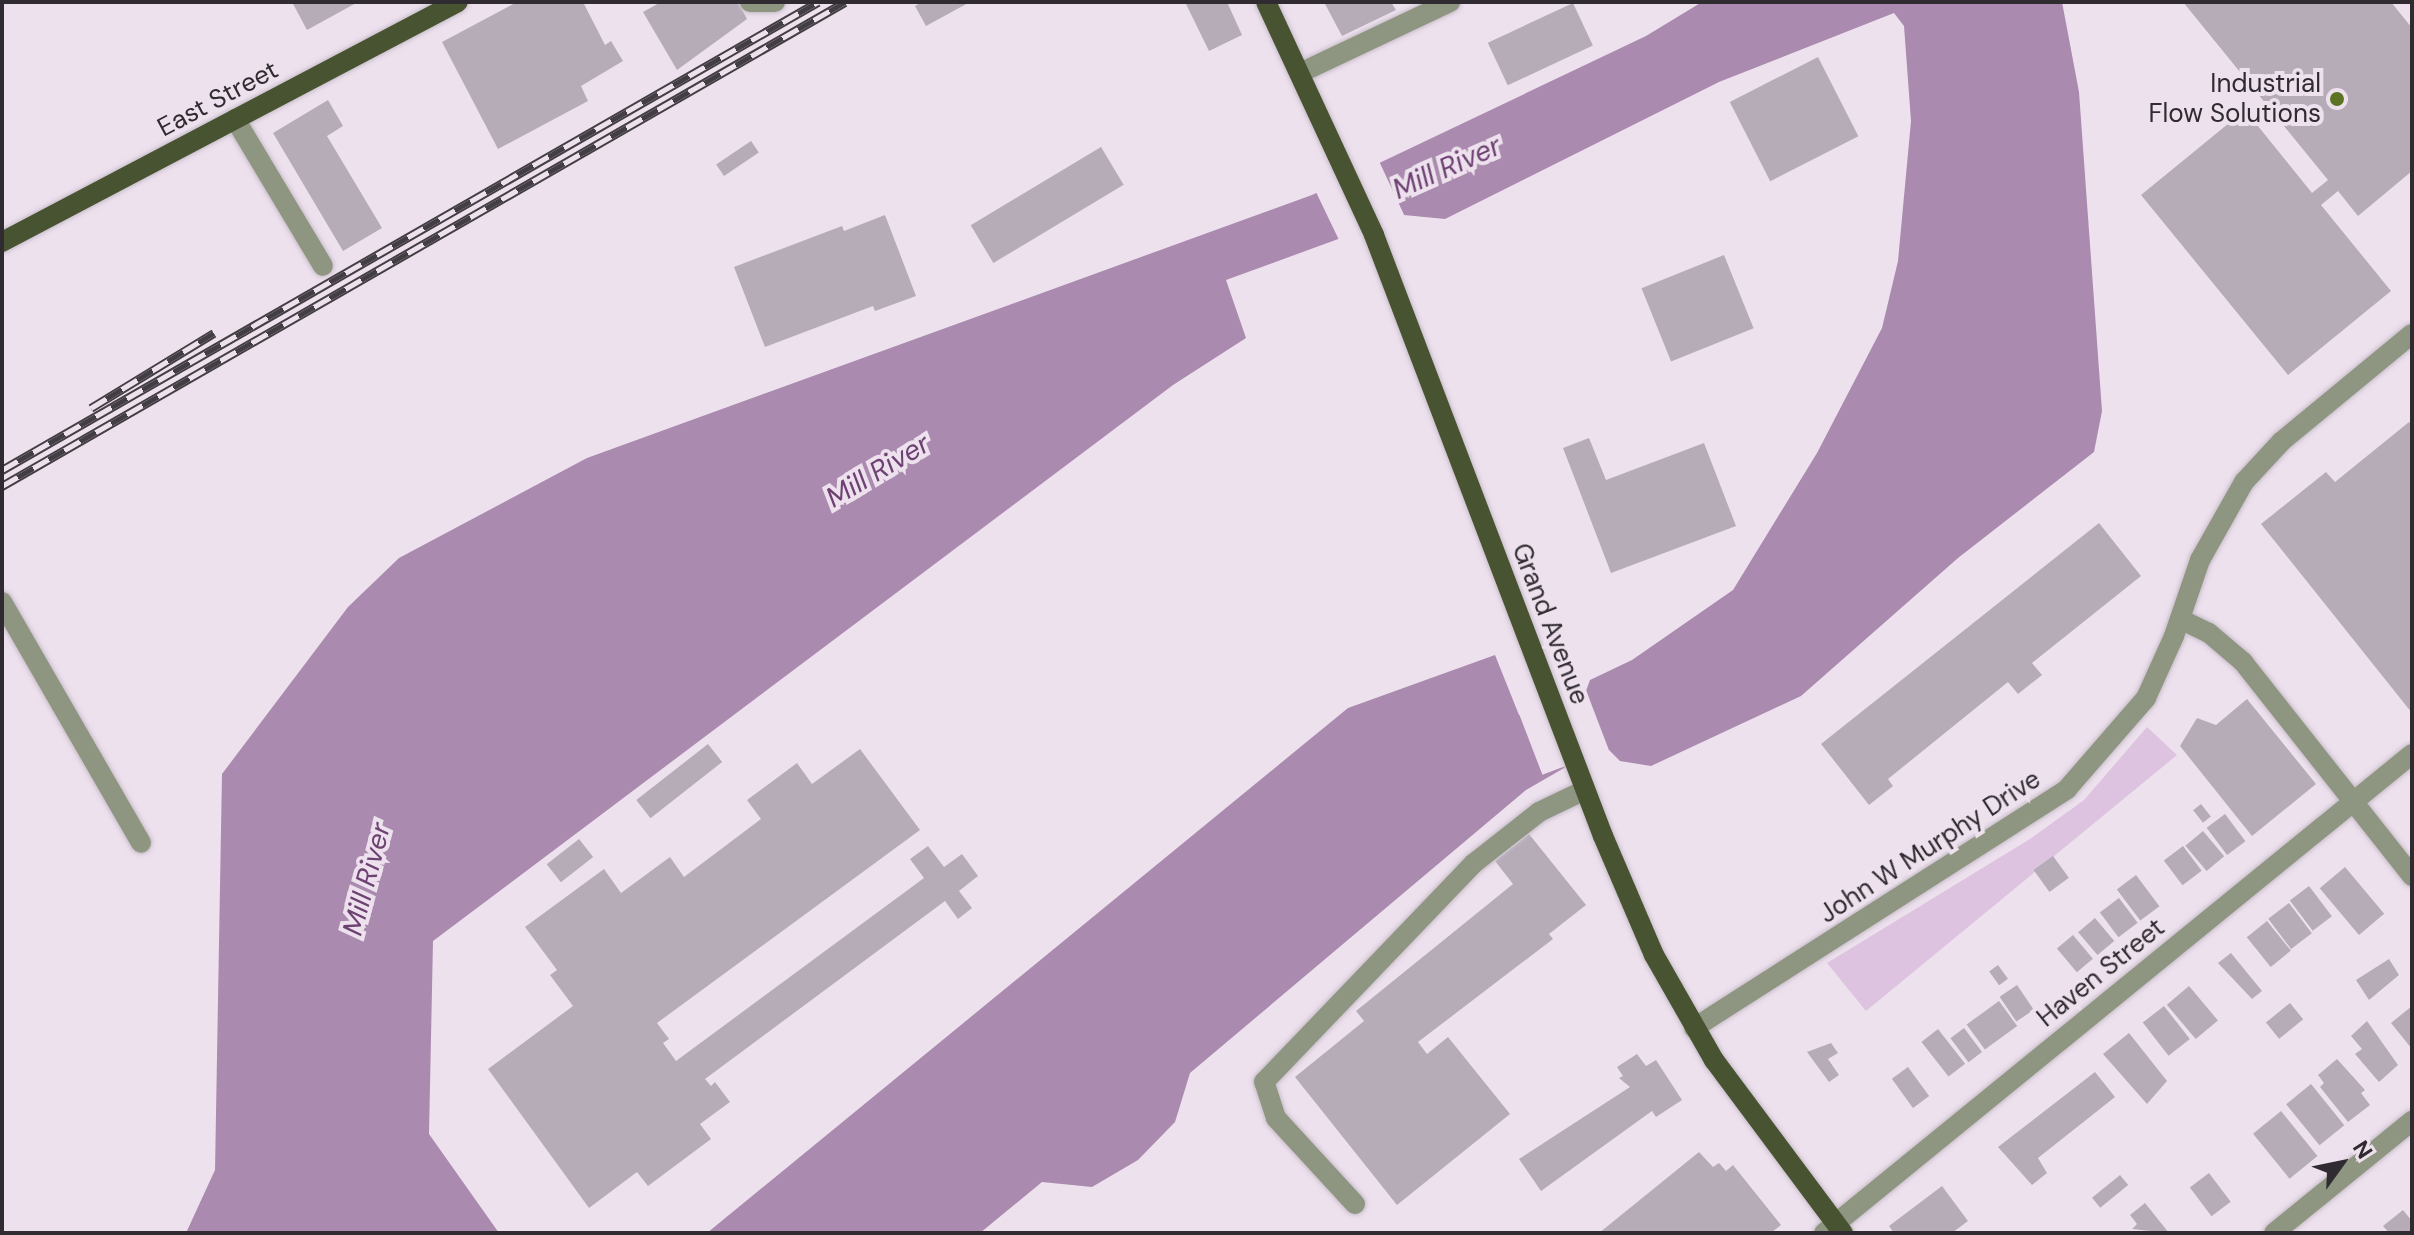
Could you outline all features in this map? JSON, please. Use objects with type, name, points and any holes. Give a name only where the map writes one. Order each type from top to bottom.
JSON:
[{"type":"main road","name":"East Street","points":[[2,242],[458,2]]},
{"type":"main road","name":"Grand Avenue","points":[[1266,2],[1374,235],[1637,920],[1694,1028],[1834,1230]]},
{"type":"street","points":[[750,2],[775,2]]},
{"type":"street","points":[[1300,73],[1450,2]]},
{"type":"street","points":[[235,119],[323,266]]},
{"type":"street","name":"John W Murphy Drive","points":[[1694,1028],[2067,789],[2146,698],[2180,619],[2206,546],[2244,482],[2282,441],[2412,334]]},
{"type":"street","points":[[2,602],[141,843]]},
{"type":"street","points":[[2180,619],[2209,633],[2243,662],[2412,876]]},
{"type":"street","name":"Haven Street","points":[[1834,1230],[2412,754]]},
{"type":"street","points":[[1355,1204],[1276,1118],[1264,1082],[1289,1050],[1380,967],[1399,939],[1473,864],[1539,812],[1585,790]]},
{"type":"street","points":[[2274,1233],[2412,1121]]},
{"type":"shaded area","points":[[2147,727],[2177,755],[1866,1011],[1827,963],[2030,839],[2084,800]]},
{"type":"water","name":"Mill River","points":[[1702,2],[2062,2],[2079,92],[2102,411],[2094,452],[1958,558],[1801,696],[1651,766],[1620,761],[1604,745],[1526,790],[1190,1073],[1175,1122],[1138,1160],[1092,1187],[1042,1182],[980,1233],[707,1233],[1348,708],[1495,655],[1519,715],[1586,691],[1590,680],[1632,660],[1733,590],[1817,453],[1882,328],[1898,261],[1911,121],[1904,26],[1894,13],[1719,82],[1445,219],[1404,215],[1226,280],[1246,338],[1173,385],[433,941],[429,1134],[499,1233],[186,1233],[215,1170],[222,774],[348,607],[399,558],[587,458],[1312,195],[1646,36]]},
{"type":"pier","points":[[1379,161],[1406,219],[1339,240],[1315,190]]},
{"type":"pier","points":[[1584,685],[1609,749],[1542,775],[1518,710]]},
{"type":"building","points":[[292,2],[358,2],[307,30]]},
{"type":"building","points":[[517,2],[583,2],[605,45],[611,41],[623,61],[581,86],[588,101],[498,149],[442,42]]},
{"type":"building","points":[[661,2],[738,2],[747,19],[677,70],[643,12]]},
{"type":"building","points":[[922,2],[970,2],[926,26],[915,6]]},
{"type":"building","points":[[1185,2],[1227,2],[1242,35],[1209,51]]},
{"type":"building","points":[[1324,2],[1391,2],[1396,10],[1342,36]]},
{"type":"building","points":[[2183,2],[2391,2],[2412,28],[2412,171],[2358,216],[2338,191],[2321,205],[2391,291],[2288,375],[2141,195],[2245,110],[2312,193],[2328,180]]},
{"type":"building","points":[[1573,3],[1593,46],[1508,85],[1488,43]]},
{"type":"building","points":[[1818,57],[1858,136],[1770,181],[1730,102]]},
{"type":"building","points":[[328,100],[343,126],[327,136],[382,228],[343,251],[273,133]]},
{"type":"building","points":[[751,141],[759,153],[724,176],[716,164]]},
{"type":"building","points":[[1101,147],[1124,185],[993,263],[971,225]]},
{"type":"building","points":[[885,215],[916,296],[875,311],[873,306],[765,347],[734,267],[842,226],[844,231]]},
{"type":"building","points":[[1724,255],[1754,328],[1671,362],[1641,288]]},
{"type":"building","points":[[2409,422],[2412,426],[2412,713],[2261,524],[2326,472],[2335,482]]},
{"type":"building","points":[[1589,438],[1606,480],[1704,443],[1736,526],[1611,573],[1563,448]]},
{"type":"building","points":[[2099,523],[2141,576],[2032,663],[2042,675],[2018,694],[2008,682],[1888,779],[1893,786],[1869,805],[1821,744]]},
{"type":"building","points":[[2247,699],[2316,784],[2252,836],[2180,746],[2197,718],[2216,725]]},
{"type":"building","points":[[708,744],[722,762],[650,818],[636,800]]},
{"type":"building","points":[[860,749],[920,830],[657,1023],[669,1039],[663,1043],[676,1061],[924,878],[910,859],[928,846],[944,867],[962,854],[978,876],[959,891],[972,908],[958,919],[945,901],[705,1079],[711,1086],[715,1082],[730,1102],[700,1124],[711,1139],[648,1186],[637,1172],[589,1208],[488,1069],[573,1006],[550,975],[557,970],[525,927],[604,869],[621,893],[670,857],[684,877],[761,819],[747,800],[797,763],[812,784]]},
{"type":"building","points":[[2201,804],[2211,817],[2203,823],[2193,810]]},
{"type":"building","points":[[2225,814],[2245,841],[2227,855],[2207,828]]},
{"type":"building","points":[[2203,831],[2224,856],[2207,871],[2185,846]]},
{"type":"building","points":[[1529,834],[1586,905],[1549,934],[1553,939],[1418,1042],[1427,1054],[1448,1037],[1510,1114],[1397,1205],[1295,1077],[1364,1021],[1356,1011],[1513,884],[1495,861]]},
{"type":"building","points":[[579,839],[593,857],[561,882],[547,864]]},
{"type":"building","points":[[2183,846],[2202,871],[2182,885],[2164,860]]},
{"type":"building","points":[[2053,856],[2069,878],[2049,892],[2034,870]]},
{"type":"building","points":[[2345,867],[2384,914],[2359,935],[2320,888]]},
{"type":"building","points":[[2136,875],[2159,906],[2140,921],[2117,889]]},
{"type":"building","points":[[2309,886],[2332,916],[2313,931],[2290,900]]},
{"type":"building","points":[[2119,898],[2138,923],[2118,937],[2100,912]]},
{"type":"building","points":[[2289,903],[2312,933],[2291,949],[2268,919]]},
{"type":"building","points":[[2095,918],[2114,941],[2097,955],[2078,932]]},
{"type":"building","points":[[2267,921],[2291,951],[2271,967],[2247,937]]},
{"type":"building","points":[[2073,935],[2093,959],[2077,972],[2057,948]]},
{"type":"building","points":[[2231,953],[2262,991],[2252,999],[2218,963]]},
{"type":"building","points":[[2389,959],[2399,975],[2369,1000],[2356,980]]},
{"type":"building","points":[[1998,965],[2008,979],[1999,985],[1989,971]]},
{"type":"building","points":[[2017,985],[2034,1010],[2016,1022],[2000,997]]},
{"type":"building","points":[[2189,986],[2218,1020],[2196,1039],[2167,1005]]},
{"type":"building","points":[[1999,1001],[2017,1026],[1985,1050],[1967,1025]]},
{"type":"building","points":[[2290,1003],[2303,1019],[2279,1039],[2266,1023]]},
{"type":"building","points":[[2164,1006],[2190,1039],[2169,1056],[2143,1023]]},
{"type":"building","points":[[2412,1006],[2412,1049],[2391,1023]]},
{"type":"building","points":[[2367,1021],[2398,1065],[2379,1082],[2355,1054],[2362,1049],[2351,1036]]},
{"type":"building","points":[[1964,1028],[1982,1052],[1968,1062],[1950,1038]]},
{"type":"building","points":[[1938,1029],[1965,1064],[1949,1077],[1921,1042]]},
{"type":"building","points":[[2129,1033],[2167,1081],[2147,1104],[2103,1054]]},
{"type":"building","points":[[1831,1043],[1838,1053],[1828,1059],[1839,1075],[1829,1082],[1807,1052]]},
{"type":"building","points":[[1637,1054],[1646,1066],[1656,1060],[1682,1100],[1656,1117],[1652,1111],[1541,1191],[1519,1159],[1630,1087],[1619,1078],[1623,1076],[1617,1067]]},
{"type":"building","points":[[2337,1059],[2365,1090],[2361,1093],[2370,1105],[2348,1122],[2320,1087],[2324,1083],[2318,1075]]},
{"type":"building","points":[[1908,1067],[1929,1096],[1913,1108],[1892,1079]]},
{"type":"building","points":[[2095,1072],[2115,1097],[2038,1158],[2047,1173],[2032,1185],[1998,1147]]},
{"type":"building","points":[[2311,1084],[2344,1125],[2319,1145],[2286,1104]]},
{"type":"building","points":[[2281,1111],[2318,1156],[2290,1179],[2253,1134]]},
{"type":"building","points":[[1699,1152],[1713,1167],[1719,1163],[1726,1171],[1733,1165],[1781,1225],[1771,1233],[1599,1233]]},
{"type":"building","points":[[2209,1173],[2231,1202],[2211,1216],[2190,1187]]},
{"type":"building","points":[[2120,1175],[2128,1185],[2100,1208],[2092,1198]]},
{"type":"building","points":[[1942,1186],[1968,1221],[1952,1233],[1894,1233],[1889,1226]]},
{"type":"building","points":[[2145,1203],[2169,1233],[2132,1229],[2137,1224],[2130,1215]]},
{"type":"building","points":[[2403,1210],[2412,1221],[2412,1233],[2389,1233],[2383,1226]]},
{"type":"railway","points":[[2,470],[818,2]]},
{"type":"railway","points":[[2,486],[845,2]]},
{"type":"railway","points":[[91,408],[214,333]]},
{"type":"place","name":"Industrial Flow Solutions","points":[[2337,99]]}]
